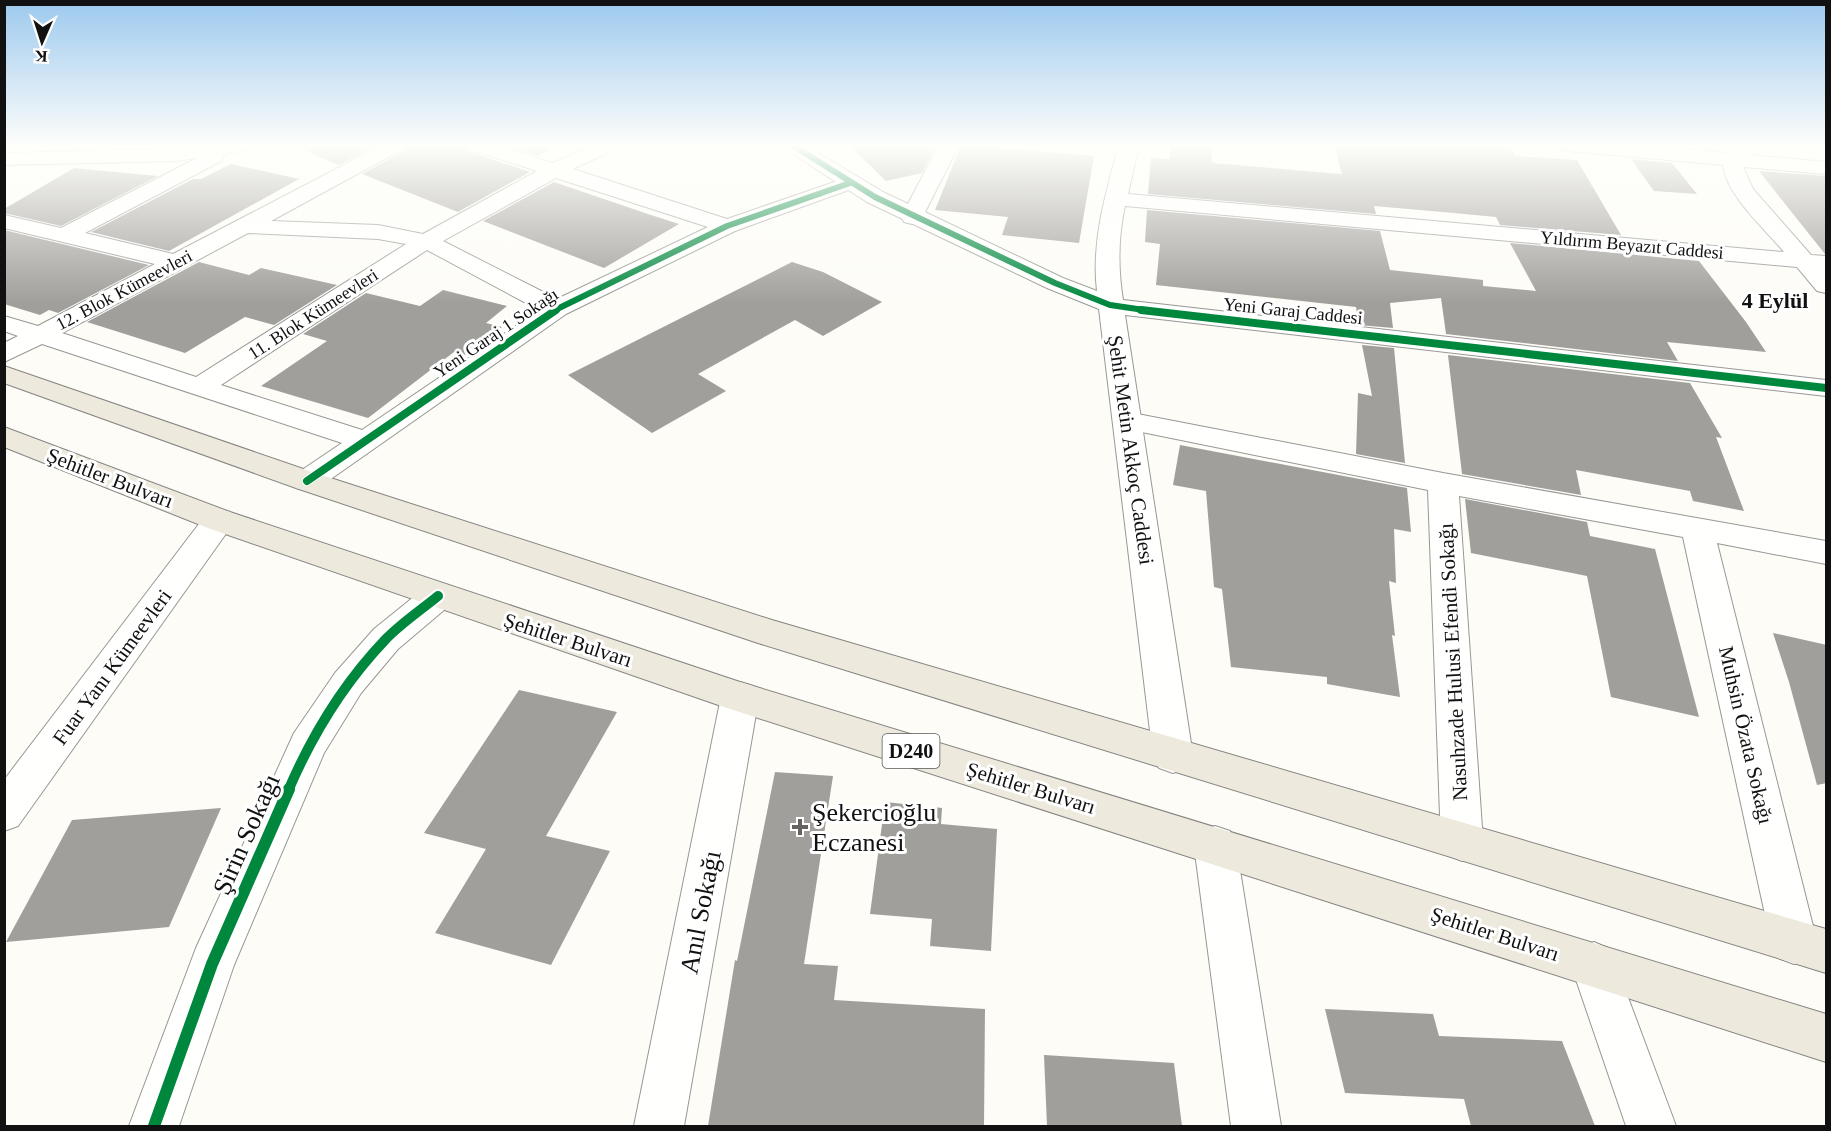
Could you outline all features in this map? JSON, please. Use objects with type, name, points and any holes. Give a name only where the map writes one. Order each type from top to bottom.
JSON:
[{"type":"main road","points":[[4,374],[307,481],[770,633],[1810,946]]},
{"type":"main road","name":"Şehitler Bulvarı","points":[[4,436],[219,520],[740,697],[1827,1038]]},
{"type":"street","points":[[65,235],[137,198]]},
{"type":"street","name":"12. Blok Kümeevleri","points":[[4,354],[297,198]]},
{"type":"street","name":"11. Blok Kümeevleri","points":[[200,386],[426,241],[505,198]]},
{"type":"street","points":[[640,198],[727,226]]},
{"type":"street","name":"Yeni Garaj 1 Sokağı","points":[[307,481],[558,309],[727,226],[808,198]]},
{"type":"street","name":"Yeni Garaj Caddesi","points":[[877,198],[912,217],[1055,283],[1110,305],[1160,313],[1827,388]]},
{"type":"street","points":[[912,217],[922,198]]},
{"type":"street","points":[[1750,198],[1816,262],[1827,286]]},
{"type":"street","name":"Yıldırım Beyazıt Caddesi","points":[[1115,200],[1816,262]]},
{"type":"street","name":"Şehit Metin Akkoç Caddesi","points":[[1115,200],[1110,224],[1107,275],[1110,305],[1173,756]]},
{"type":"street","points":[[4,220],[176,262]]},
{"type":"street","points":[[244,226],[378,232],[426,241],[558,309]]},
{"type":"street","points":[[4,323],[366,441]]},
{"type":"street","points":[[1127,421],[1443,483],[1827,552]]},
{"type":"street","name":"Nasuhzade Hulusi Efendi Sokağı","points":[[1443,483],[1462,842]]},
{"type":"street","name":"Fuar Yanı Kümeevleri","points":[[4,813],[219,520]]},
{"type":"street","name":"Muhsin Özata Sokağı","points":[[1697,528],[1810,946]]},
{"type":"street","name":"Şirin Sokağı","points":[[154,1126],[212,963],[308,745],[348,683],[386,639],[438,596]]},
{"type":"street","name":"Anıl Sokağı","points":[[659,1126],[740,697]]},
{"type":"street","points":[[1215,845],[1256,1126]]},
{"type":"street","points":[[1593,965],[1651,1126]]},
{"type":"building","points":[[23,198],[116,198],[61,226],[4,213],[4,209]]},
{"type":"building","points":[[157,198],[265,198],[169,251],[91,232]]},
{"type":"building","points":[[422,198],[484,198],[458,212]]},
{"type":"building","points":[[525,198],[601,198],[679,224],[604,268],[483,221]]},
{"type":"building","points":[[940,198],[1087,198],[1079,243],[1002,235],[1008,217],[935,210]]},
{"type":"building","points":[[1191,198],[1599,198],[1621,235],[1500,225],[1496,217],[1374,206],[1376,214]]},
{"type":"building","points":[[1780,198],[1827,198],[1827,254]]},
{"type":"building","points":[[1147,210],[1380,231],[1390,270],[1483,280],[1483,286],[1536,291],[1510,243],[1699,261],[1766,352],[1667,342],[1678,361],[1446,334],[1441,298],[1390,303],[1393,328],[1359,325],[1356,307],[1156,285],[1160,244],[1145,242]]},
{"type":"building","points":[[4,230],[149,265],[58,313],[49,310],[40,315],[4,304]]},
{"type":"building","points":[[199,262],[249,275],[261,268],[337,285],[274,325],[245,317],[185,353],[87,322]]},
{"type":"building","points":[[792,262],[823,272],[882,302],[823,336],[795,320],[698,374],[726,391],[652,433],[568,375]]},
{"type":"building","points":[[443,290],[507,306],[486,323],[502,327],[467,355],[454,352],[368,418],[261,386],[327,341],[303,334],[366,293],[420,306]]},
{"type":"building","points":[[1362,345],[1394,348],[1405,463],[1356,454],[1358,393],[1372,396]]},
{"type":"building","points":[[1448,355],[1690,383],[1722,438],[1716,437],[1744,511],[1693,501],[1690,491],[1576,470],[1581,495],[1462,474]]},
{"type":"building","points":[[1180,445],[1407,488],[1411,532],[1394,529],[1396,583],[1389,581],[1395,636],[1392,635],[1400,697],[1327,684],[1327,677],[1231,667],[1222,589],[1214,587],[1206,491],[1173,485]]},
{"type":"building","points":[[1465,499],[1587,522],[1590,536],[1655,549],[1699,717],[1611,697],[1587,576],[1471,553]]},
{"type":"building","points":[[1773,633],[1827,645],[1827,783],[1817,785]]},
{"type":"building","points":[[519,690],[617,712],[546,836],[610,851],[551,965],[435,933],[486,849],[424,833]]},
{"type":"building","points":[[775,772],[833,776],[804,964],[838,966],[834,1000],[985,1009],[984,1126],[708,1126],[735,960],[737,961]]},
{"type":"building","points":[[885,802],[942,808],[941,824],[997,829],[991,951],[930,946],[932,919],[870,914]]},
{"type":"building","points":[[221,808],[169,927],[6,942],[72,820]]},
{"type":"building","points":[[1325,1009],[1433,1014],[1439,1036],[1562,1041],[1595,1126],[1471,1126],[1464,1099],[1345,1093]]},
{"type":"building","points":[[1044,1055],[1174,1063],[1182,1126],[1047,1126]]},
{"type":"cycle path","points":[[307,481],[557,309],[727,226],[808,198]]},
{"type":"cycle path","points":[[877,198],[1055,283],[1110,305],[1160,313],[1826,388]]},
{"type":"cycle path","points":[[154,1126],[212,964],[308,745],[348,683],[386,639],[438,596]]},
{"type":"place","name":"Şekercioğlu Eczanesi","points":[[800,827]]},
{"type":"district","name":"4 Eylül","points":[[1775,300]]}]
